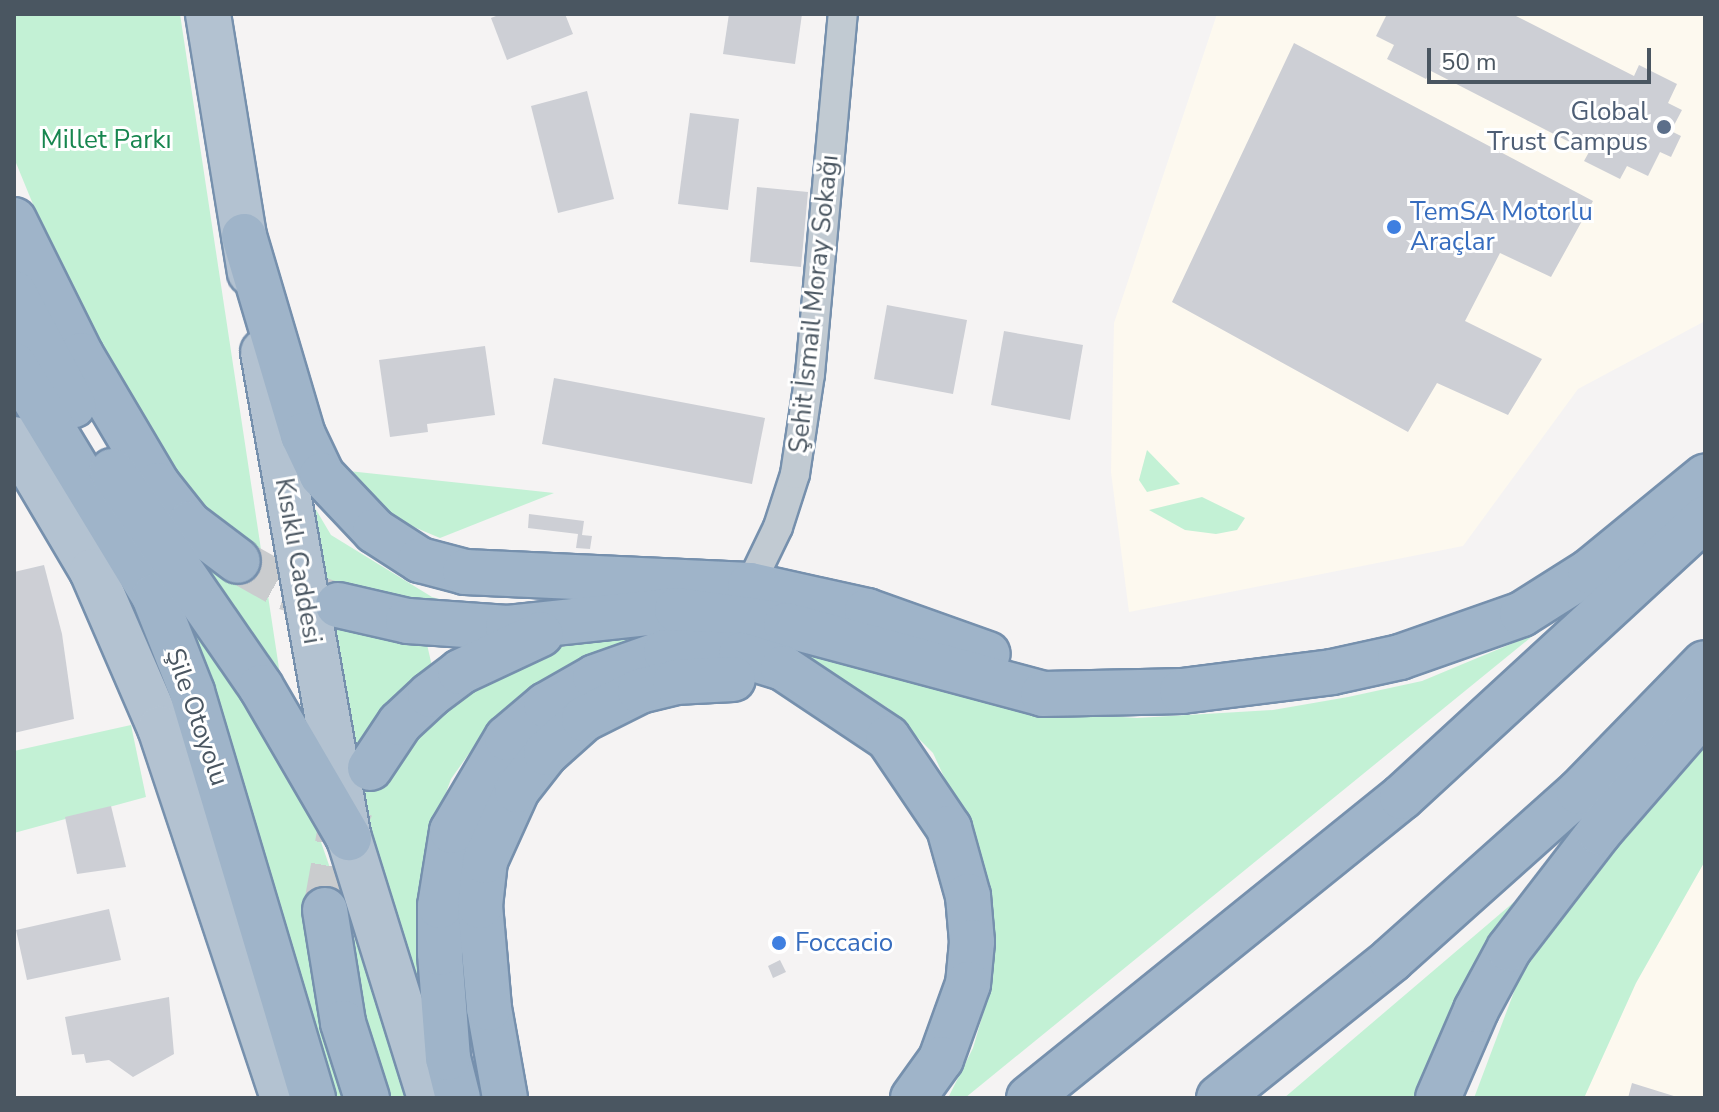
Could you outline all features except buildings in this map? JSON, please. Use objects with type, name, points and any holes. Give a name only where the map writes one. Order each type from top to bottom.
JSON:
[{"type":"highway","points":[[14,220],[81,355],[158,485],[189,524],[238,561]]},
{"type":"highway","points":[[244,236],[303,435],[322,475],[375,531],[420,560],[465,572],[750,585],[867,611],[1040,669],[1182,691]]},
{"type":"highway","name":"Şile Otoyolu","points":[[14,293],[36,342],[123,492],[261,687],[349,838]]},
{"type":"highway","name":"Şile Otoyolu","points":[[14,365],[154,596],[192,692],[313,1098]]},
{"type":"highway","points":[[338,605],[408,621],[473,627],[598,620],[677,610],[708,613],[786,625],[1043,694],[1182,691],[1345,669],[1400,657],[1522,614],[1590,571],[1705,477]]},
{"type":"highway","points":[[1029,1098],[1402,797],[1705,518]]},
{"type":"highway","points":[[370,768],[400,723],[460,672],[548,631],[598,620]]},
{"type":"highway","points":[[458,1098],[448,1058],[440,953],[444,864],[464,806],[507,738],[546,705],[595,677],[666,652],[741,655],[783,668],[888,738],[914,770],[949,828],[968,896],[972,942],[968,984],[941,1059],[913,1098]]},
{"type":"highway","points":[[1219,1098],[1391,960],[1556,813],[1705,663]]},
{"type":"highway","points":[[505,1098],[489,1008],[480,906],[485,861],[526,777],[584,719],[640,691],[720,678],[818,691]]},
{"type":"highway","points":[[1438,1098],[1476,1010],[1509,949],[1599,832],[1705,710]]},
{"type":"highway","points":[[325,910],[343,1023],[367,1098]]},
{"type":"main road","name":"Kısıklı Caddesi","points":[[208,14],[349,838],[430,1098]]},
{"type":"main road","points":[[14,439],[92,571],[160,728],[283,1098]]},
{"type":"street","name":"Şehit İsmail Moray Sokağı","points":[[750,585],[778,527],[797,459],[810,381],[843,14]]},
{"type":"shaded area","points":[[1217,14],[1705,14],[1705,321],[1578,389],[1463,546],[1129,612],[1111,472],[1114,323]]},
{"type":"shaded area","points":[[1705,861],[1705,1098],[1584,1098],[1636,983]]},
{"type":"green space","name":"Millet Parkı","points":[[14,14],[180,14],[280,675],[245,639],[190,559],[198,505],[149,441],[53,253],[14,158]]},
{"type":"green space","points":[[1147,450],[1180,484],[1147,492],[1139,480]]},
{"type":"green space","points":[[339,470],[554,493],[440,538],[376,511]]},
{"type":"green space","points":[[293,471],[331,535],[432,597],[493,614],[426,640],[434,675],[418,733],[476,682],[549,649],[632,635],[782,640],[1048,712],[1137,718],[1273,710],[1348,697],[1422,681],[1535,634],[965,1098],[948,1098],[973,1048],[989,993],[991,949],[967,827],[933,753],[888,708],[829,673],[562,670],[487,728],[451,779],[429,840],[424,1006],[366,820]]},
{"type":"green space","points":[[1202,497],[1245,518],[1237,530],[1216,534],[1185,530],[1149,510]]},
{"type":"green space","points":[[186,612],[236,681],[305,796],[410,1098],[331,1098],[230,737]]},
{"type":"green space","points":[[131,725],[146,797],[14,833],[14,751]]},
{"type":"green space","points":[[1705,736],[1705,861],[1636,983],[1584,1098],[1474,1098],[1526,960],[1577,887]]},
{"type":"green space","points":[[1514,902],[1452,1005],[1419,1098],[1284,1098]]},
{"type":"tunnel","points":[[238,561],[286,588],[338,605]]},
{"type":"tunnel","points":[[325,910],[339,833],[352,806]]},
{"type":"place","name":"Global Trust Campus","points":[[1664,127]]},
{"type":"place","name":"TemSA Motorlu Araçlar","points":[[1394,227]]},
{"type":"place","name":"Foccacio","points":[[779,943]]}]
